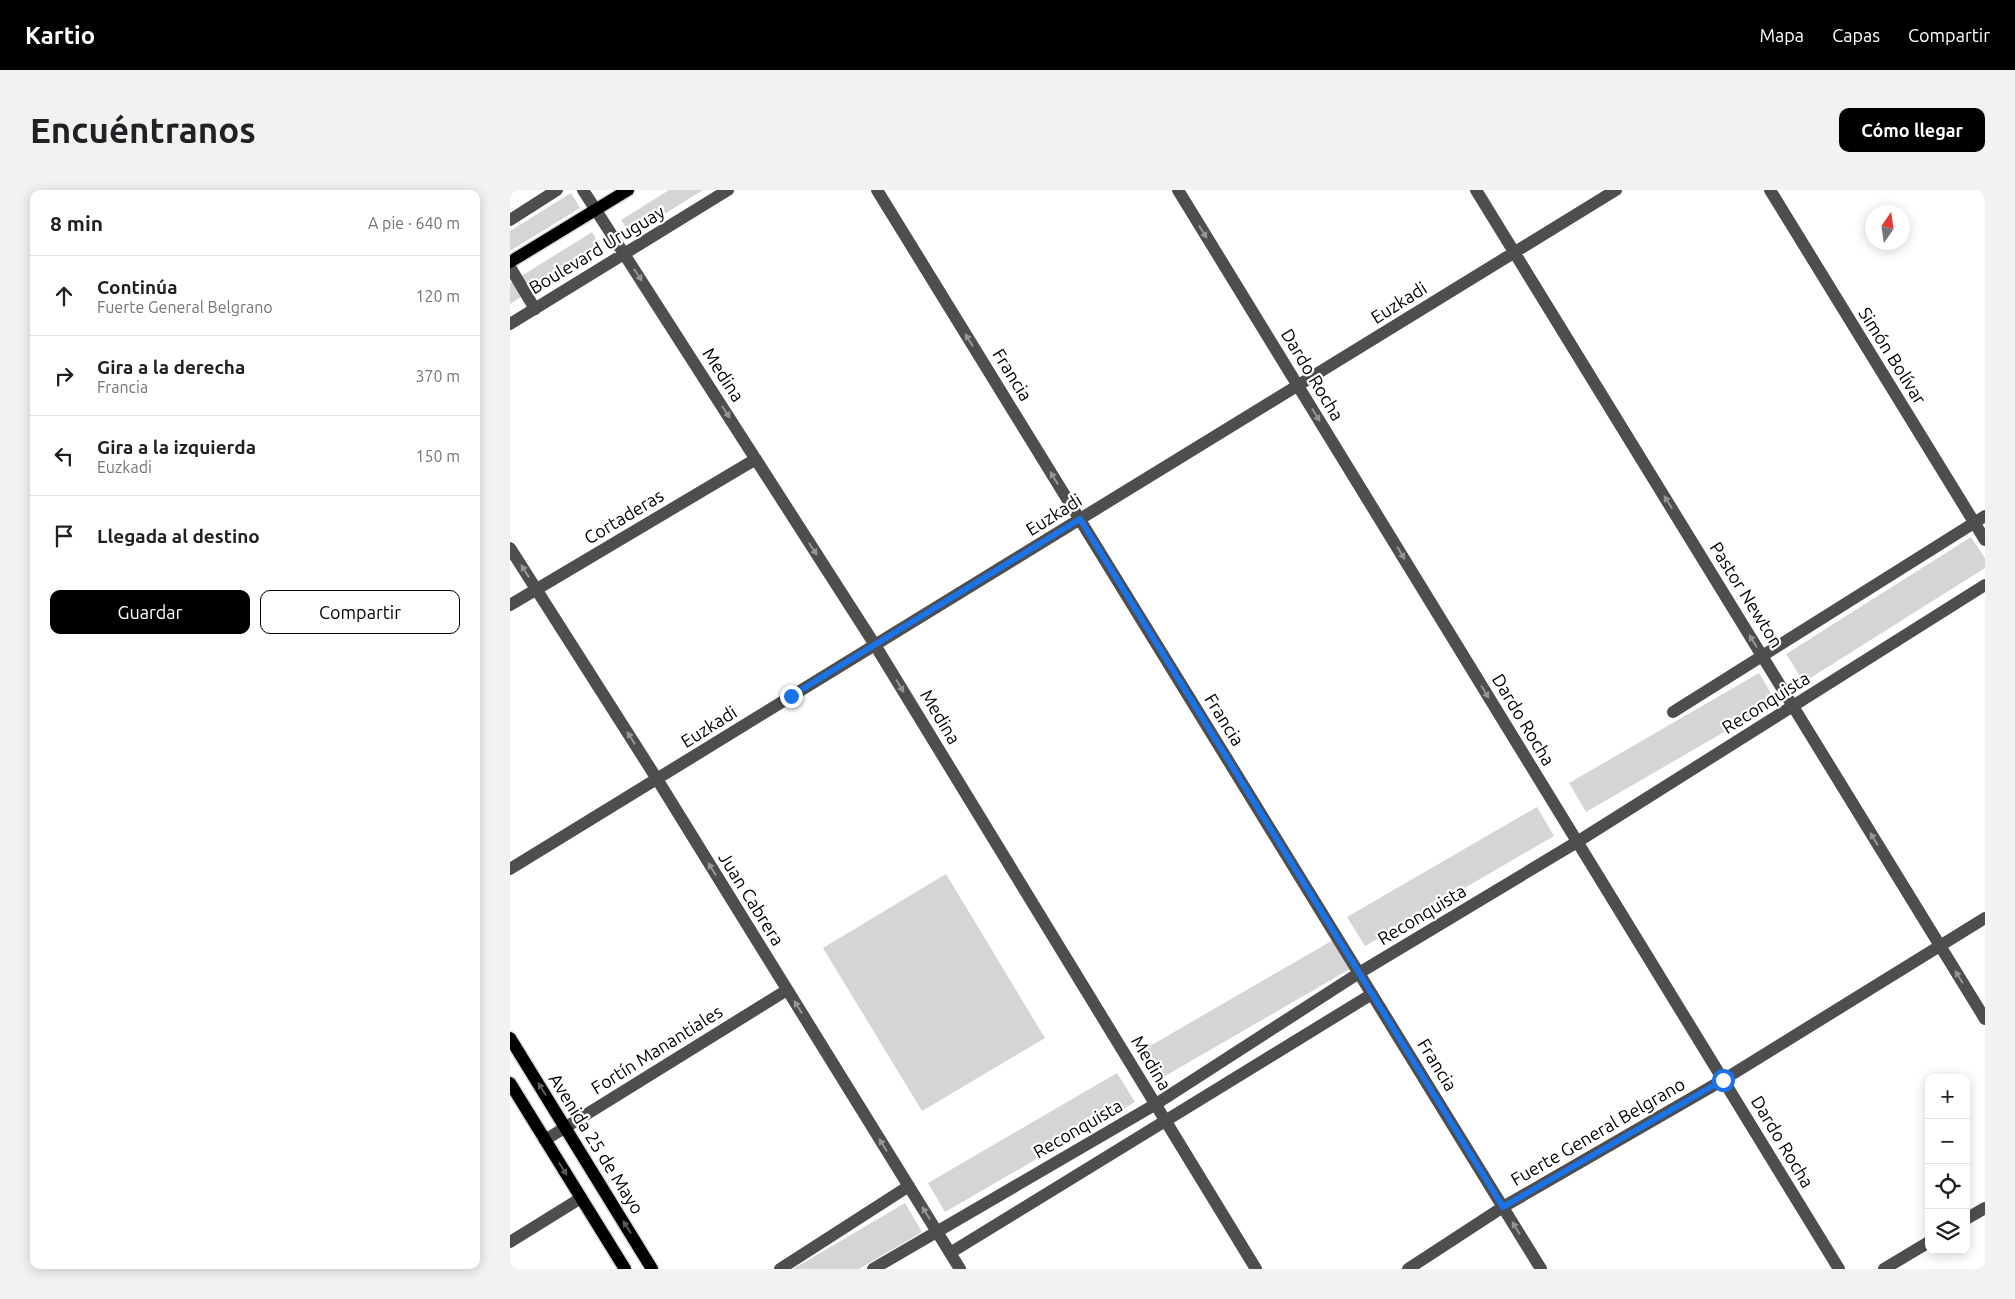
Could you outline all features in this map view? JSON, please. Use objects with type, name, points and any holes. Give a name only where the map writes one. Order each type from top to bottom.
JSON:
[{"type":"main road","name":"Boulevard Uruguay","points":[[511,260],[628,190]]},
{"type":"main road","name":"Avenida 25 de Mayo","points":[[510,1038],[652,1269]]},
{"type":"main road","points":[[510,1082],[625,1269]]},
{"type":"street","points":[[510,220],[557,190]]},
{"type":"street","name":"Medina","points":[[583,190],[875,645],[1256,1269]]},
{"type":"street","name":"Boulevard Uruguay","points":[[510,324],[728,190]]},
{"type":"street","name":"Francia","points":[[877,190],[1542,1269]]},
{"type":"street","name":"Dardo Rocha","points":[[1178,190],[1839,1269]]},
{"type":"street","name":"Pastor Newton","points":[[1476,190],[1985,1019]]},
{"type":"street","name":"Euzkadi","points":[[510,869],[1616,190]]},
{"type":"street","name":"Simón Bolívar","points":[[1770,190],[1980,520],[1985,540]]},
{"type":"street","points":[[511,260],[534,309]]},
{"type":"street","name":"Cortaderas","points":[[510,605],[756,459]]},
{"type":"street","points":[[1673,712],[1980,520]]},
{"type":"street","name":"Juan Cabrera","points":[[510,548],[657,779],[960,1269]]},
{"type":"street","name":"Reconquista","points":[[873,1269],[1156,1104],[1359,973],[1577,842],[1985,584]]},
{"type":"street","name":"Fuerte General Belgrano","points":[[1408,1269],[1503,1207],[1723,1080],[1985,918]]},
{"type":"street","name":"Fortín Manantiales","points":[[545,1140],[787,990]]},
{"type":"street","points":[[950,1253],[1372,994]]},
{"type":"street","points":[[780,1269],[909,1186]]},
{"type":"street","points":[[510,1242],[581,1198]]},
{"type":"street","points":[[1970,1217],[1985,1208]]},
{"type":"street","points":[[1884,1269],[1925,1244]]},
{"type":"shaded area","points":[[669,190],[703,190],[631,235],[621,220]]},
{"type":"shaded area","points":[[571,193],[580,208],[510,251],[510,231]]},
{"type":"shaded area","points":[[592,232],[601,247],[510,304],[510,283]]},
{"type":"shaded area","points":[[1971,537],[1985,558],[1985,568],[1804,682],[1786,654]]},
{"type":"shaded area","points":[[1759,673],[1776,702],[1586,812],[1569,783]]},
{"type":"shaded area","points":[[1537,807],[1554,836],[1365,946],[1347,917]]},
{"type":"shaded area","points":[[946,874],[1045,1038],[922,1111],[823,948]]},
{"type":"shaded area","points":[[1333,940],[1350,969],[1160,1079],[1143,1050]]},
{"type":"shaded area","points":[[1117,1073],[1135,1102],[945,1212],[928,1183]]},
{"type":"shaded area","points":[[905,1203],[922,1232],[859,1269],[793,1269]]},
{"type":"route","points":[[791,696],[1080,519],[1503,1207],[1723,1080]]}]
